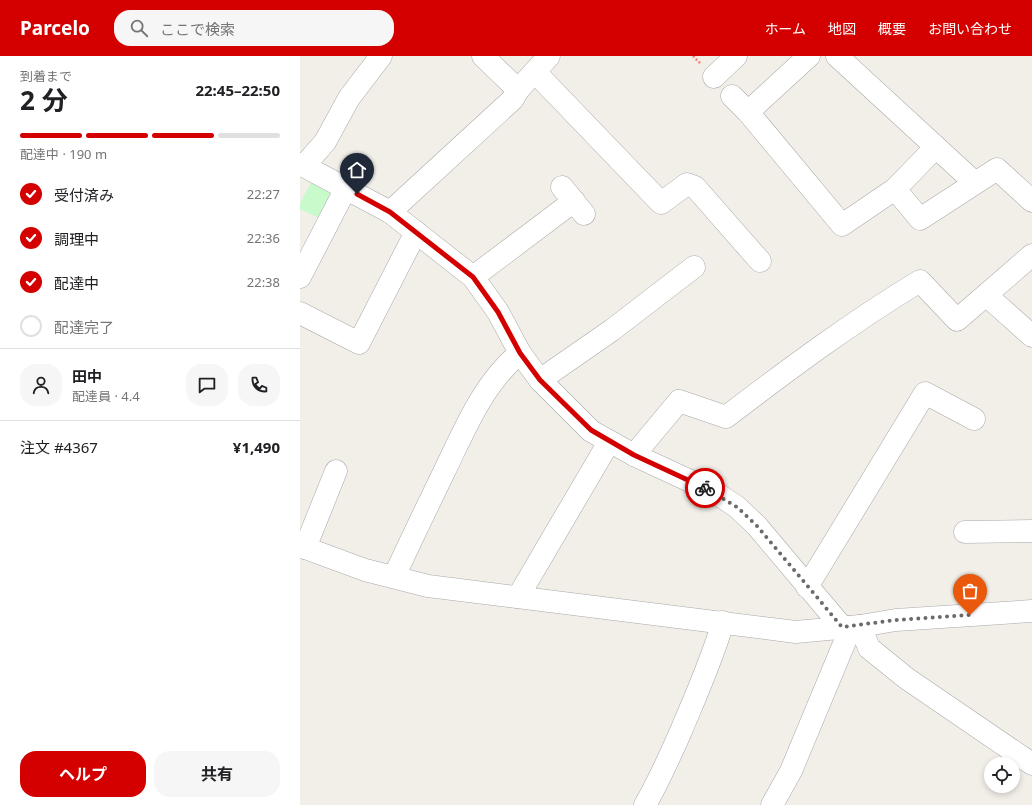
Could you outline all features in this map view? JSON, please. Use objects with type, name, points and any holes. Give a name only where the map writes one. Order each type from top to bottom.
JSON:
[{"type":"street","points":[[381,56],[349,98],[325,142],[302,165],[390,212],[473,277],[498,312],[520,353],[540,380],[591,430],[634,455],[716,493],[737,507],[757,526],[807,587],[851,627],[869,648],[906,678],[1032,764]]},
{"type":"street","points":[[483,56],[518,90]]},
{"type":"street","points":[[390,212],[513,99],[518,90],[549,56]]},
{"type":"street","points":[[714,77],[736,56]]},
{"type":"street","points":[[748,112],[808,56]]},
{"type":"street","points":[[837,56],[974,182]]},
{"type":"street","points":[[535,72],[661,203],[688,184],[695,187],[760,261]]},
{"type":"street","points":[[732,96],[748,112],[842,225],[895,189],[936,147]]},
{"type":"street","points":[[895,189],[920,219],[974,182],[997,169],[1029,191]]},
{"type":"street","points":[[300,277],[346,188]]},
{"type":"street","points":[[473,277],[573,200]]},
{"type":"street","points":[[300,312],[359,343],[416,232]]},
{"type":"street","points":[[634,455],[679,401],[726,417],[824,343],[872,309],[920,281],[957,320],[1032,255]]},
{"type":"street","points":[[540,380],[612,330],[694,267]]},
{"type":"street","points":[[986,295],[1032,336]]},
{"type":"street","points":[[394,577],[457,444],[484,395],[507,364],[520,353]]},
{"type":"street","points":[[807,587],[925,393],[974,419]]},
{"type":"street","points":[[518,597],[610,442]]},
{"type":"street","points":[[336,471],[303,547],[365,570],[428,586],[796,632],[851,627],[896,620],[1031,608]]},
{"type":"street","points":[[965,532],[1032,531]]},
{"type":"street","points":[[645,805],[657,784],[683,726],[714,651],[722,622]]},
{"type":"street","points":[[772,805],[791,771],[851,627]]},
{"type":"green space","points":[[313,179],[333,188],[323,220],[300,209],[300,203]]},
{"type":"way so far","points":[[705,488],[716,493],[737,507],[757,526],[842,627],[860,626],[896,620],[970,615]]},
{"type":"route","points":[[357,194],[390,212],[473,277],[498,312],[514,344],[540,380],[591,430],[634,455],[705,488]]}]
